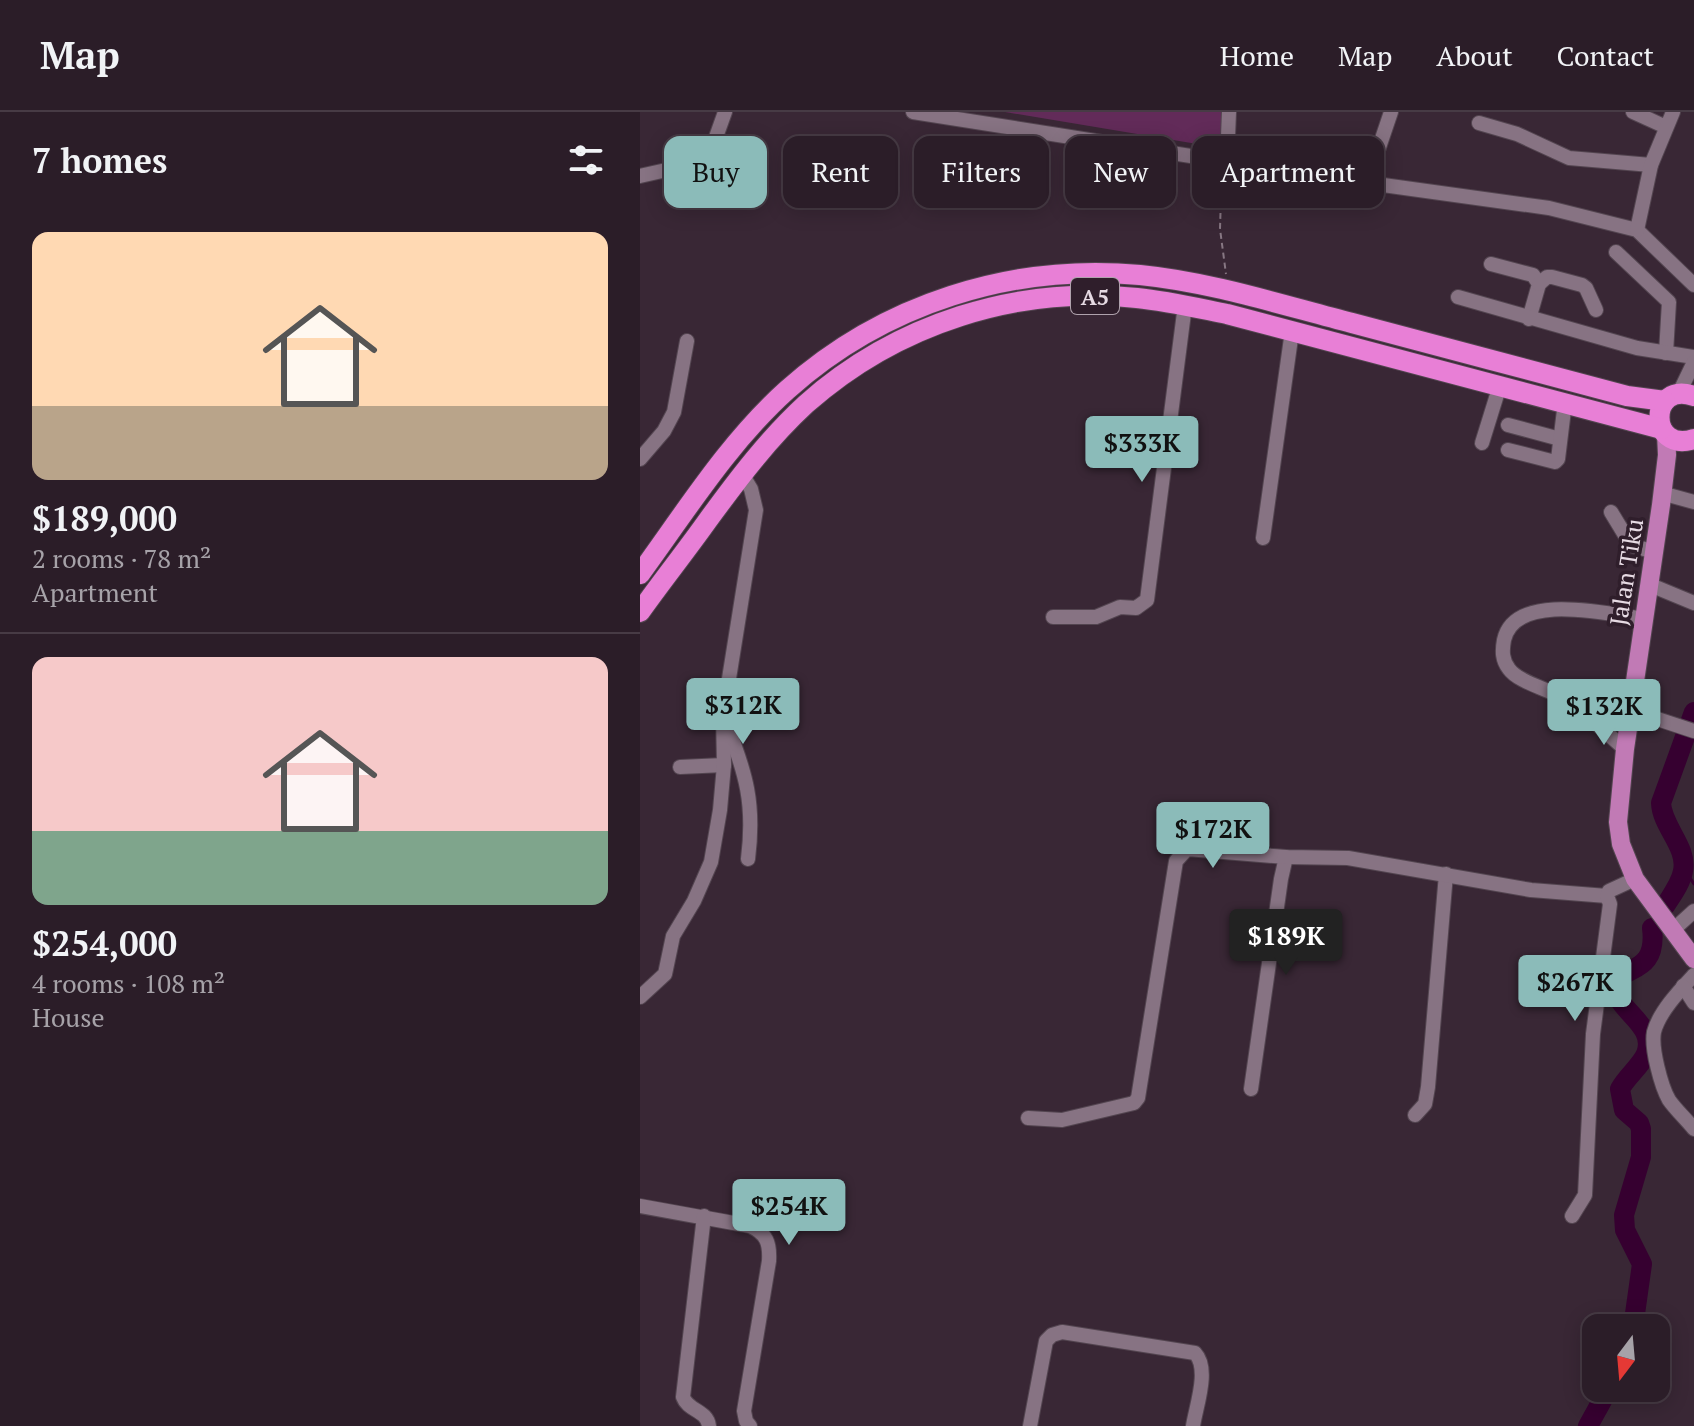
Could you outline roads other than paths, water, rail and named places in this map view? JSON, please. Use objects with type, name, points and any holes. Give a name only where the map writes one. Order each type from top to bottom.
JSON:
[{"type":"highway","name":"A5","points":[[640,574],[721,462],[786,391],[849,344],[910,311],[957,293],[1007,281],[1080,272],[1140,275],[1228,291],[1627,396],[1679,397]]},
{"type":"highway","name":"A5","points":[[640,612],[742,474],[784,426],[825,388],[864,361],[919,331],[1012,302],[1056,297],[1137,298],[1185,305],[1565,402],[1664,431],[1678,441],[1690,440]]},
{"type":"highway","points":[[1664,431],[1659,414],[1679,397]]},
{"type":"main road","name":"Jalan Tiku","points":[[1664,431],[1667,455],[1663,499],[1630,710],[1618,822],[1621,844],[1635,879],[1694,959]]},
{"type":"main road","name":"Jalan Tiku","points":[[1663,499],[1690,440]]},
{"type":"street","points":[[640,176],[702,162],[711,151],[725,112]]},
{"type":"street","points":[[913,112],[1192,155]]},
{"type":"street","points":[[1226,136],[1229,112]]},
{"type":"street","points":[[1383,136],[1391,112]]},
{"type":"street","points":[[1633,112],[1666,127]]},
{"type":"street","points":[[1637,230],[1651,165],[1673,112]]},
{"type":"street","points":[[1479,123],[1517,134],[1569,158],[1651,165]]},
{"type":"street","points":[[1384,185],[1549,208],[1637,230],[1694,285]]},
{"type":"street","points":[[1616,252],[1669,302],[1666,353]]},
{"type":"street","points":[[1491,264],[1533,275],[1539,284]]},
{"type":"street","points":[[1529,319],[1539,284],[1547,277],[1582,285],[1596,310]]},
{"type":"street","points":[[1458,297],[1637,348],[1694,360],[1679,397]]},
{"type":"street","points":[[1053,617],[1096,617],[1120,607],[1136,608],[1147,600],[1185,305]]},
{"type":"street","points":[[1263,538],[1292,331]]},
{"type":"street","points":[[640,459],[664,431],[674,412],[687,341]]},
{"type":"street","points":[[1482,443],[1500,385]]},
{"type":"street","points":[[1508,450],[1555,462],[1565,402]]},
{"type":"street","points":[[1508,425],[1560,439]]},
{"type":"street","points":[[640,997],[665,974],[673,936],[704,883],[715,841],[724,765],[723,716],[756,510],[751,489],[742,474]]},
{"type":"street","points":[[1663,499],[1694,502]]},
{"type":"street","points":[[1611,512],[1631,545],[1654,552]]},
{"type":"street","points":[[1648,584],[1694,603]]},
{"type":"street","points":[[1625,749],[1564,699],[1510,671],[1502,655],[1510,626],[1529,612],[1586,611],[1643,619]]},
{"type":"street","points":[[1630,710],[1694,731]]},
{"type":"street","points":[[723,716],[745,773],[749,794],[752,828],[748,859]]},
{"type":"street","points":[[680,767],[724,765]]},
{"type":"street","points":[[1028,1118],[1062,1120],[1134,1103],[1138,1098],[1176,861],[1187,849],[1286,857],[1348,858],[1531,890],[1607,896],[1615,888],[1635,879]]},
{"type":"street","points":[[1251,1089],[1286,857]]},
{"type":"street","points":[[1415,1115],[1425,1104],[1428,1087],[1446,874]]},
{"type":"street","points":[[1572,1216],[1585,1195],[1593,1034],[1610,904],[1607,896]]},
{"type":"street","points":[[1673,930],[1694,911]]},
{"type":"street","points":[[1689,981],[1694,1003]]},
{"type":"street","points":[[1689,981],[1658,1023],[1654,1042],[1665,1090],[1694,1129]]},
{"type":"street","points":[[640,1206],[704,1216],[760,1230],[767,1238],[769,1261],[744,1411],[750,1426]]},
{"type":"street","points":[[704,1216],[683,1397],[686,1403],[705,1415],[709,1426]]},
{"type":"street","points":[[1030,1426],[1046,1341],[1062,1332],[1195,1353],[1202,1368],[1193,1426]]},
{"type":"waterway","points":[[1665,906],[1680,880],[1684,862],[1661,803],[1694,712]]},
{"type":"waterway","points":[[1684,869],[1694,884]]},
{"type":"waterway","points":[[1635,1314],[1642,1264],[1625,1230],[1624,1215],[1641,1157],[1641,1129],[1639,1123],[1624,1110],[1620,1089],[1643,1059],[1648,1043],[1646,1034],[1620,1001],[1616,984],[1624,974],[1644,962],[1652,943],[1652,928]]},
{"type":"waterway","points":[[1588,1426],[1601,1402]]}]
